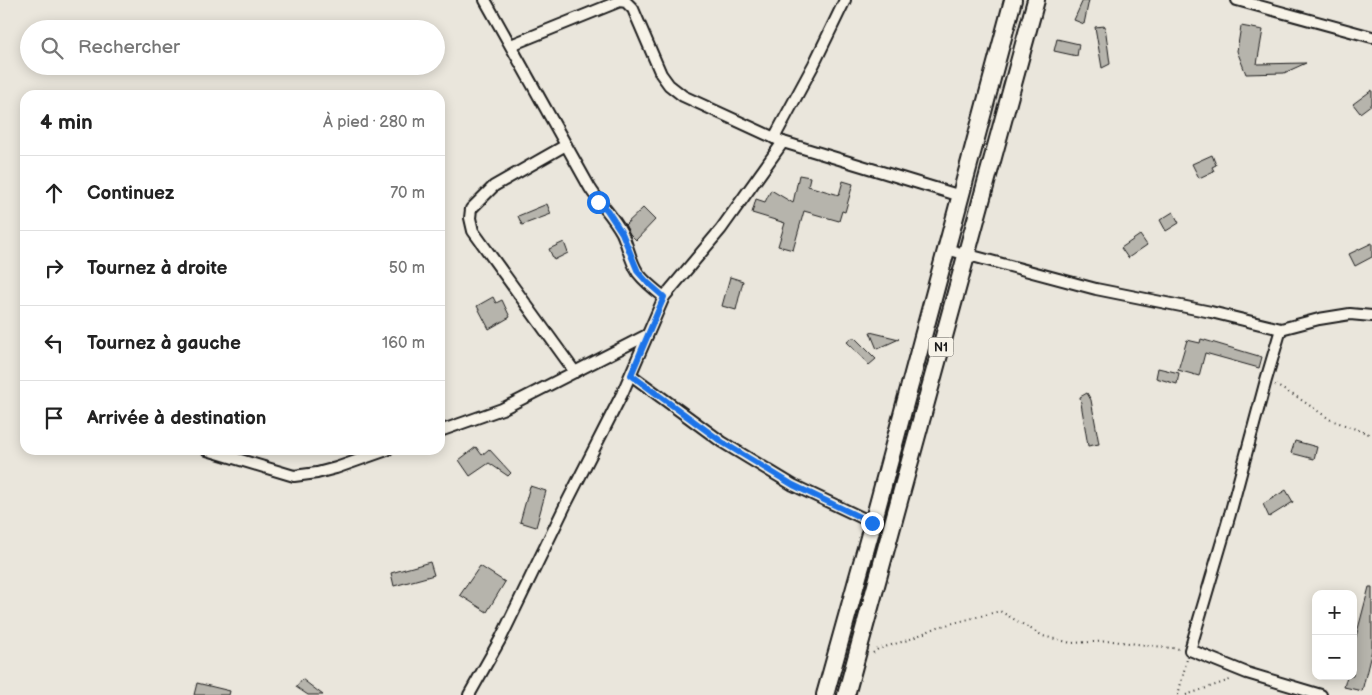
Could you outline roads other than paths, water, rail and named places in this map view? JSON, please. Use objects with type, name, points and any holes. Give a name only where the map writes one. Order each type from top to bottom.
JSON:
[{"type":"highway","name":"N1","points":[[825,695],[1012,0]]},
{"type":"highway","name":"N1","points":[[846,695],[1036,0]]},
{"type":"street","points":[[486,0],[598,202],[607,210],[622,233],[638,272],[664,297]]},
{"type":"street","points":[[469,695],[501,638],[631,375],[664,297],[721,229],[779,140],[845,0]]},
{"type":"street","points":[[1237,0],[1372,38]]},
{"type":"street","points":[[511,45],[620,1],[626,2],[633,9],[661,74],[669,86],[684,96],[779,140],[960,196]]},
{"type":"street","points":[[566,146],[494,186],[471,209],[470,218],[473,231],[575,372]]},
{"type":"street","points":[[946,249],[1096,289],[1211,312],[1281,330],[1319,319],[1350,314],[1372,316]]},
{"type":"street","points":[[1281,330],[1190,650],[1247,673],[1320,695]]},
{"type":"street","points":[[445,429],[502,409],[647,336]]},
{"type":"street","points":[[631,375],[722,442],[793,485],[872,523]]},
{"type":"street","points":[[224,455],[294,476],[336,468],[373,455]]}]
